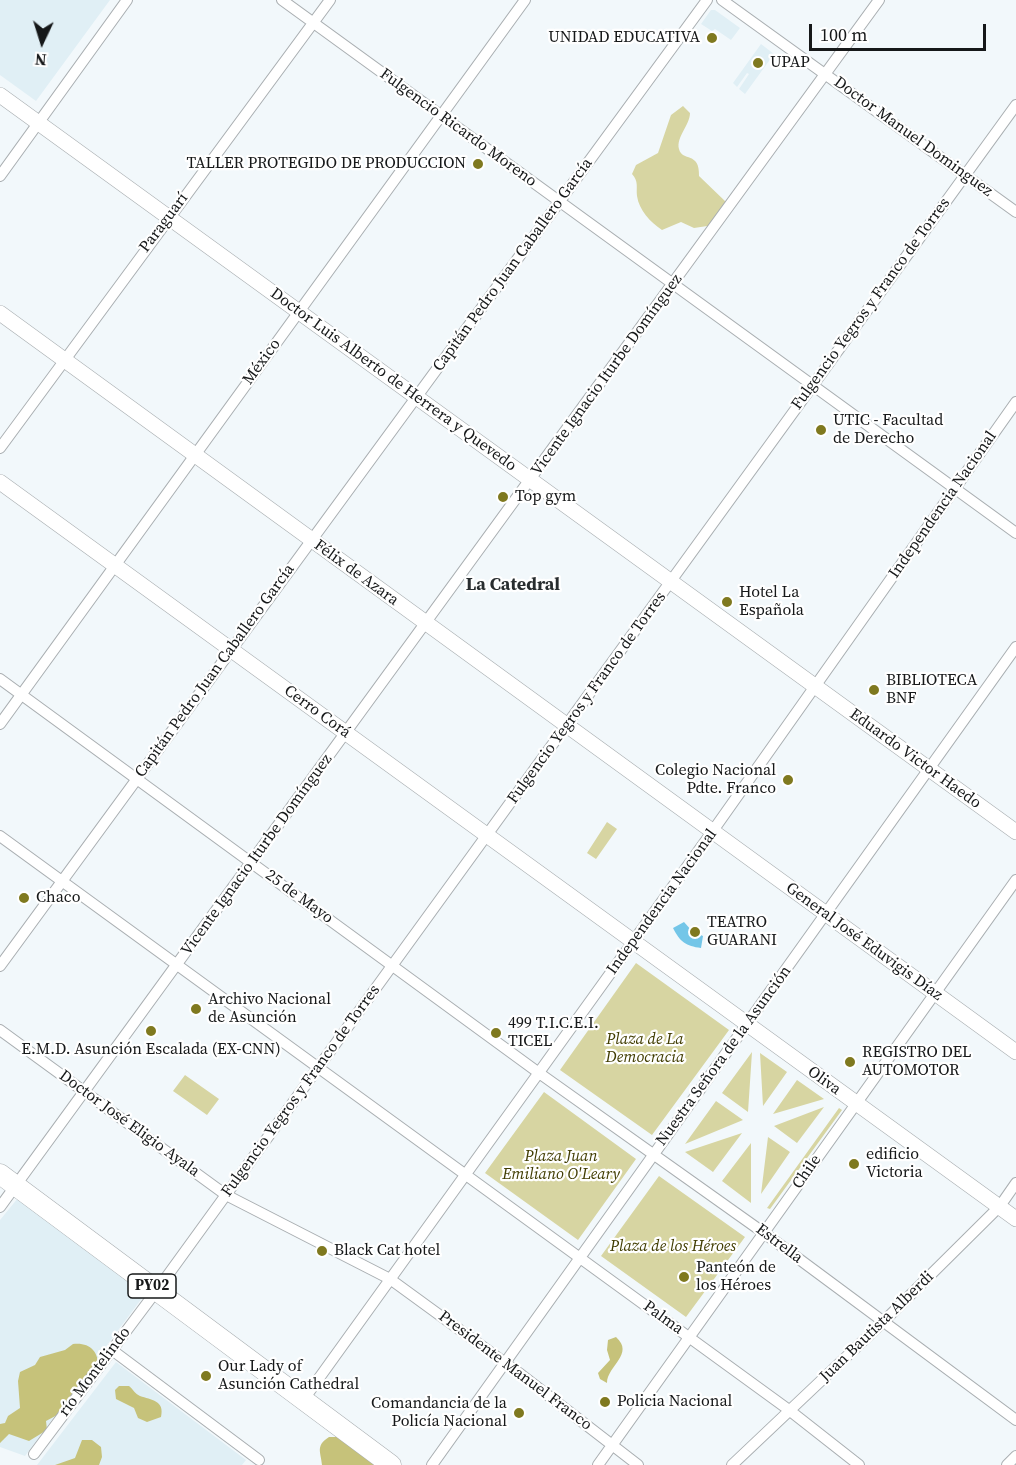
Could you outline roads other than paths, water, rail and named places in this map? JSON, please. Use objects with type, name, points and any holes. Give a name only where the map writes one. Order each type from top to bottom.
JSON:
[{"type":"highway","name":"PY02","points":[[8,1180],[392,1465]]},
{"type":"street","points":[[0,176],[127,0]]},
{"type":"street","name":"Fulgencio Ricardo Moreno","points":[[282,0],[1016,533]]},
{"type":"street","name":"Paraguarí","points":[[0,448],[63,359],[330,0]]},
{"type":"street","name":"México","points":[[0,724],[525,0]]},
{"type":"street","name":"Capitán Pedro Juan Caballero García","points":[[0,966],[707,0]]},
{"type":"street","name":"Doctor Manuel Dominguez","points":[[722,0],[1016,212]]},
{"type":"street","name":"Vicente Ignacio Iturbe Domínguez","points":[[0,1207],[8,1180],[85,1091],[879,0]]},
{"type":"street","name":"Doctor Luis Alberto de Herrera y Quevedo","points":[[0,95],[815,686]]},
{"type":"street","name":"Fulgencio Yegros y Franco de Torres","points":[[157,1290],[1016,105]]},
{"type":"street","name":"Félix de Azara","points":[[0,313],[712,832]]},
{"type":"street","name":"Independencia Nacional","points":[[304,1399],[712,832],[1016,402]]},
{"type":"street","name":"Cerro Corá","points":[[0,482],[633,942]]},
{"type":"street","name":"Nuestra Señora de la Asunción","points":[[432,1465],[1016,647]]},
{"type":"street","name":"25 de Mayo","points":[[0,679],[539,1073]]},
{"type":"street","name":"Eduardo Victor Haedo","points":[[815,686],[1016,832]]},
{"type":"street","name":"General José Eduvigis Díaz","points":[[712,832],[1016,1052]]},
{"type":"street","name":"Palma","points":[[0,836],[464,1177],[579,1257],[789,1410],[858,1465]]},
{"type":"street","name":"Chile","points":[[598,1465],[1016,880]]},
{"type":"street","name":"Oliva","points":[[633,942],[1016,1219]]},
{"type":"street","name":"Doctor José Eligio Ayala","points":[[0,1030],[226,1195],[390,1279]]},
{"type":"street","name":"Estrella","points":[[539,1073],[764,1233],[882,1323],[1016,1420]]},
{"type":"street","name":"Juan Bautista Alberdi","points":[[732,1465],[882,1323],[1000,1206],[1016,1183]]},
{"type":"street","name":"Presidente Manuel Franco","points":[[390,1279],[505,1363],[638,1465]]},
{"type":"street","name":"río Montelindo","points":[[34,1454],[157,1290]]},
{"type":"street","points":[[112,1350],[259,1460]]},
{"type":"street","points":[[1007,1465],[1016,1456]]},
{"type":"water","points":[[684,922],[692,931],[703,936],[701,948],[684,942],[676,933],[673,928]]},
{"type":"place","name":"UNIDAD EDUCATIVA","points":[[712,38]]},
{"type":"place","name":"UPAP","points":[[758,63]]},
{"type":"place","name":"TALLER PROTEGIDO DE PRODUCCION","points":[[478,164]]},
{"type":"place","name":"UTIC - Facultad de Derecho","points":[[821,430]]},
{"type":"place","name":"Top gym","points":[[503,497]]},
{"type":"place","name":"Hotel La Española","points":[[727,602]]},
{"type":"place","name":"BIBLIOTECA BNF","points":[[874,690]]},
{"type":"place","name":"Colegio Nacional Pdte. Franco","points":[[788,780]]},
{"type":"place","name":"Chaco","points":[[24,898]]},
{"type":"place","name":"TEATRO GUARANI","points":[[695,932]]},
{"type":"place","name":"Archivo Nacional de Asunción","points":[[196,1009]]},
{"type":"place","name":"E.M.D. Asunción Escalada (EX-CNN)","points":[[151,1031]]},
{"type":"place","name":"499 T.I.C.E.I. TICEL","points":[[496,1033]]},
{"type":"place","name":"REGISTRO DEL AUTOMOTOR","points":[[850,1062]]},
{"type":"place","name":"edificio Victoria","points":[[854,1164]]},
{"type":"place","name":"Black Cat hotel","points":[[322,1251]]},
{"type":"place","name":"Panteón de los Héroes","points":[[684,1277]]},
{"type":"place","name":"Our Lady of Asunción Cathedral","points":[[206,1376]]},
{"type":"place","name":"Policia Nacional","points":[[605,1402]]},
{"type":"place","name":"Comandancia de la Policía Nacional","points":[[519,1413]]},
{"type":"district","name":"La Catedral","points":[[513,585]]},
{"type":"park label","name":"Plaza de La Democracia","points":[[645,1049]]},
{"type":"park label","name":"Plaza Juan Emiliano O'Leary","points":[[561,1166]]},
{"type":"park label","name":"Plaza de los Héroes","points":[[673,1247]]}]
